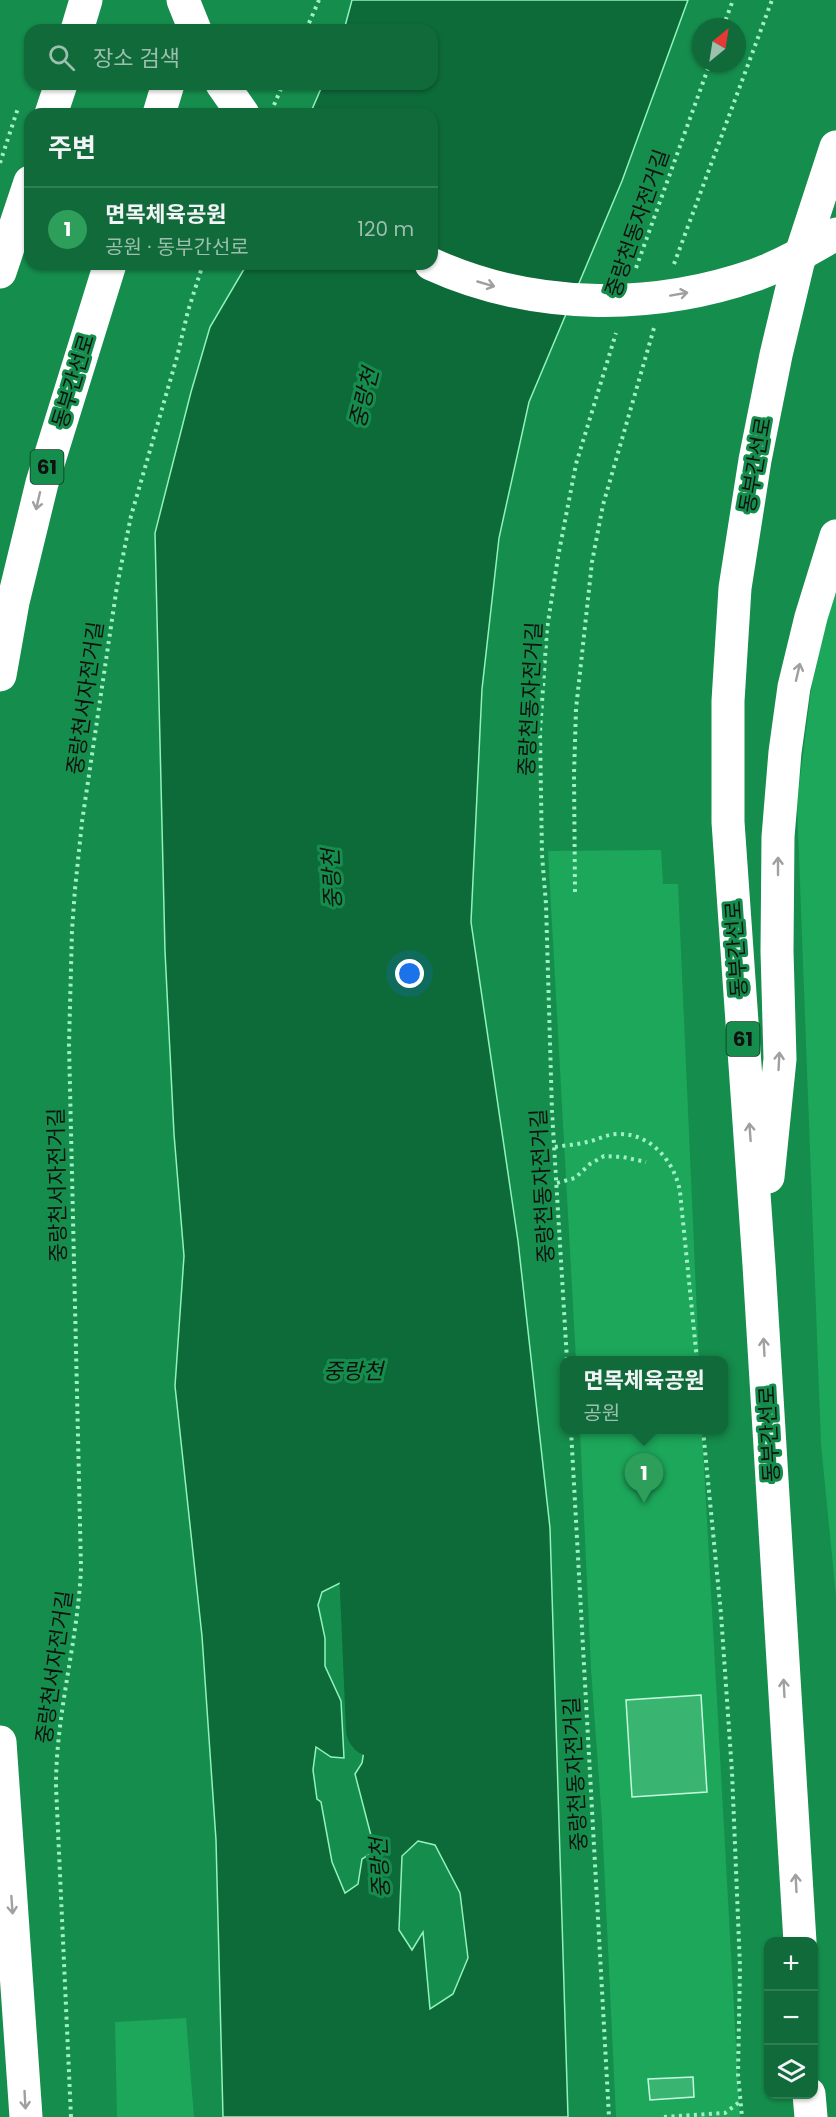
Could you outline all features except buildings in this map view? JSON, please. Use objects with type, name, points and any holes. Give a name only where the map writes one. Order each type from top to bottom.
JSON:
[{"type":"highway","points":[[79,24],[86,0]]},
{"type":"highway","points":[[183,0],[193,24]]},
{"type":"highway","points":[[188,24],[195,0]]},
{"type":"highway","points":[[53,108],[59,90]]},
{"type":"highway","points":[[161,108],[166,90]]},
{"type":"highway","points":[[226,90],[239,108]]},
{"type":"highway","name":"동부간선로","points":[[800,1937],[759,1265],[728,822],[728,700],[735,588],[755,460],[776,355],[798,263],[836,147]]},
{"type":"highway","points":[[0,272],[24,200]]},
{"type":"highway","points":[[438,267],[484,285],[537,296],[621,300],[669,296],[711,288],[757,274],[836,234]]},
{"type":"highway","name":"동부간선로","points":[[0,675],[13,602],[42,483],[108,270]]},
{"type":"highway","points":[[759,1265],[780,1059],[777,951],[778,837],[784,752],[794,687],[811,617],[836,536]]},
{"type":"highway","points":[[0,1742],[26,2117]]},
{"type":"highway","points":[[809,2099],[811,2117]]},
{"type":"path","points":[[309,24],[319,0]]},
{"type":"path","points":[[727,18],[734,0]]},
{"type":"path","points":[[672,269],[772,0]]},
{"type":"path","name":"중랑천동자전거길","points":[[632,278],[707,72]]},
{"type":"path","points":[[273,108],[280,90]]},
{"type":"path","points":[[0,163],[20,101]]},
{"type":"path","name":"중랑천서자전거길","points":[[71,2117],[56,1758],[80,1605],[81,1568],[69,1044],[72,930],[82,822],[117,586],[131,516],[201,270]]},
{"type":"path","points":[[575,891],[576,709],[592,562],[603,504],[654,329]]},
{"type":"path","name":"중랑천동자전거길","points":[[567,1356],[540,798],[540,732],[546,641],[558,557],[576,464],[616,331]]},
{"type":"path","points":[[555,1147],[586,1143],[619,1134],[637,1137],[651,1144],[670,1164],[678,1176],[697,1356]]},
{"type":"path","points":[[557,1183],[576,1178],[590,1164],[604,1156],[646,1162]]},
{"type":"path","name":"중랑천동자전거길","points":[[571,1434],[611,2117]]},
{"type":"path","points":[[703,1434],[721,1614],[732,1772],[740,1967],[738,2074],[742,2117]]},
{"type":"path","points":[[664,2117],[726,2112],[741,2100]]},
{"type":"shaded area","points":[[836,585],[836,1596],[821,1444],[797,802],[814,667]]},
{"type":"shaded area","points":[[661,850],[663,884],[678,884],[699,1356],[576,1356],[548,851]]},
{"type":"shaded area","points":[[580,1434],[702,1434],[740,2117],[616,2117],[602,1821],[591,1669]]},
{"type":"shaded area","points":[[186,2018],[194,2117],[117,2117],[115,2022]]},
{"type":"water","name":"중랑천","points":[[352,0],[688,0],[622,181],[529,402],[499,538],[482,689],[471,922],[518,1241],[550,1528],[568,2117],[223,2117],[216,1840],[202,1636],[175,1386],[184,1256],[174,1134],[165,951],[155,533],[210,327],[243,270],[438,270],[438,108],[313,108],[320,90],[438,90],[438,24],[346,24]],"holes":[[[370,1551],[374,1589],[382,1609],[375,1633],[372,1632],[369,1680],[364,1705],[365,1745],[362,1763],[355,1774],[375,1851],[362,1859],[358,1884],[345,1893],[332,1862],[321,1802],[317,1799],[313,1770],[316,1747],[331,1757],[344,1758],[341,1701],[325,1666],[325,1638],[318,1605],[322,1592],[342,1582],[353,1583],[360,1553]],[[418,1841],[435,1845],[460,1893],[468,1958],[453,1994],[430,2009],[423,1932],[412,1950],[399,1930],[402,1856]]]},
{"type":"waterway","name":"중랑천","points":[[363,1475],[374,1729]]},
{"type":"place","name":"면목체육공원","points":[[644,1503]]}]
